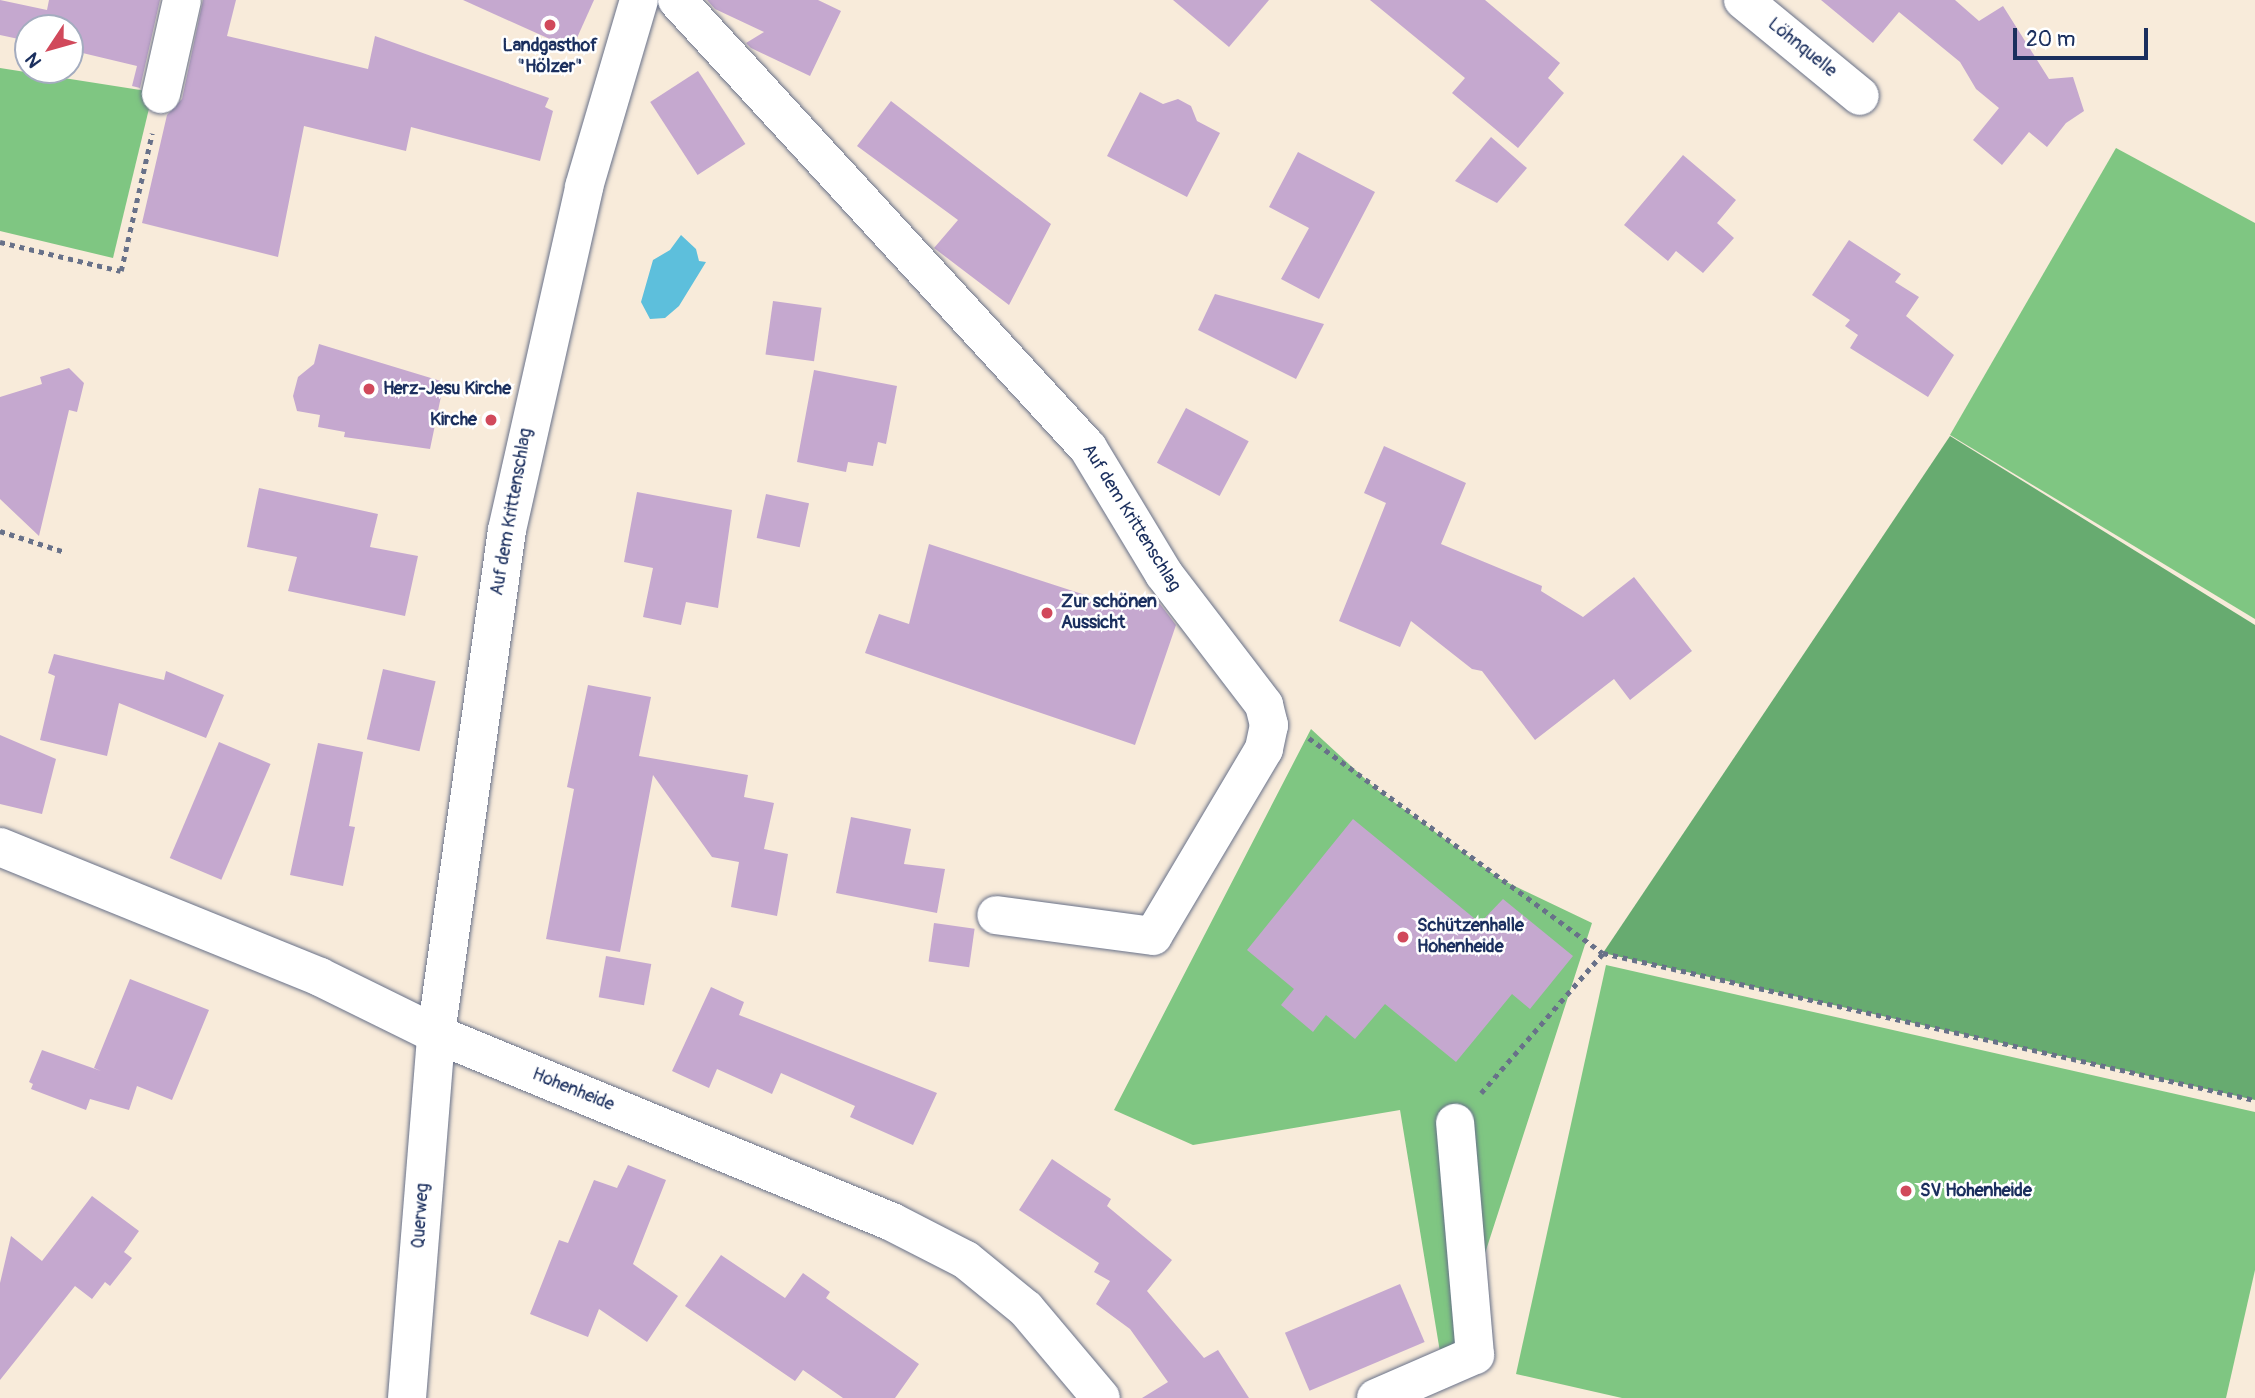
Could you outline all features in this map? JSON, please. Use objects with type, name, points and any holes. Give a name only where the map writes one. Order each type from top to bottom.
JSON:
[{"type":"street","points":[[161,94],[182,0]]},
{"type":"street","name":"Auf dem Krittenschlag","points":[[436,1034],[506,530],[584,187],[639,0]]},
{"type":"street","name":"Auf dem Krittenschlag","points":[[677,0],[1088,448],[1164,575],[1264,705]]},
{"type":"street","name":"Löhnquelle","points":[[1743,0],[1860,96]]},
{"type":"street","points":[[996,915],[1153,936],[1264,749],[1269,725],[1264,705]]},
{"type":"street","name":"Hohenheide","points":[[0,847],[320,977],[436,1034],[892,1222],[966,1260],[1026,1309],[1101,1398]]},
{"type":"street","name":"Querweg","points":[[407,1398],[436,1034]]},
{"type":"street","points":[[1376,1398],[1475,1355],[1455,1123]]},
{"type":"path","points":[[0,242],[121,271],[161,94]]},
{"type":"path","points":[[0,531],[65,551]]},
{"type":"path","points":[[1264,705],[1603,953],[2255,1100]]},
{"type":"path","points":[[1455,1123],[1603,953]]},
{"type":"green space","points":[[0,68],[14,70],[14,84],[84,84],[84,81],[153,92],[113,258],[0,231]]},
{"type":"green space","points":[[2116,148],[2255,223],[2255,619],[1950,435]]},
{"type":"green space","points":[[1950,436],[2255,625],[2255,1100],[1603,953]]},
{"type":"green space","points":[[1311,729],[1376,789],[1500,879],[1592,923],[1455,1346],[1440,1352],[1400,1110],[1193,1145],[1114,1110]]},
{"type":"green space","name":"SV Hohenheide","points":[[1606,965],[2255,1112],[2255,1270],[2226,1398],[1622,1398],[1516,1374]]},
{"type":"water","points":[[681,235],[696,249],[699,261],[706,262],[679,306],[665,318],[650,319],[641,302],[653,260],[670,250]]},
{"type":"building","points":[[0,0],[47,10],[49,0],[160,0],[140,88],[132,86],[137,66],[84,53],[84,14],[14,14],[14,38],[0,35]]},
{"type":"building","points":[[203,0],[236,0],[227,36],[368,69],[375,36],[549,98],[545,107],[553,111],[540,161],[411,127],[406,151],[304,126],[278,257],[142,223],[167,115],[182,99]]},
{"type":"building","name":"Landgasthof \"Hölzer\"","points":[[463,0],[594,0],[572,49]]},
{"type":"building","points":[[707,0],[818,0],[841,11],[810,76],[751,48],[746,43],[764,32],[715,9]]},
{"type":"building","points":[[1173,0],[1269,0],[1229,47]]},
{"type":"building","points":[[1370,0],[1485,0],[1560,63],[1548,78],[1564,93],[1518,148],[1452,93],[1465,78]]},
{"type":"building","points":[[1821,0],[1955,0],[1979,21],[2003,6],[2049,79],[2073,77],[2084,111],[2066,123],[2047,147],[2029,132],[2002,165],[1973,140],[1999,108],[1976,89],[1960,62],[1899,12],[1873,43]]},
{"type":"building","points":[[698,71],[745,144],[698,175],[650,102]]},
{"type":"building","points":[[1140,92],[1163,104],[1178,99],[1191,106],[1197,121],[1220,133],[1187,197],[1107,156]]},
{"type":"building","points":[[891,101],[1051,224],[1009,305],[934,248],[958,220],[857,146]]},
{"type":"building","points":[[1491,137],[1527,168],[1497,203],[1455,181]]},
{"type":"building","points":[[1298,152],[1375,192],[1319,299],[1281,279],[1309,228],[1269,207]]},
{"type":"building","points":[[1683,155],[1736,200],[1717,223],[1734,238],[1703,273],[1676,251],[1668,261],[1624,225]]},
{"type":"building","points":[[1849,240],[1901,274],[1895,282],[1919,297],[1906,316],[1954,355],[1928,397],[1850,348],[1858,335],[1845,326],[1850,320],[1812,295]]},
{"type":"building","points":[[1215,294],[1324,324],[1296,379],[1198,330]]},
{"type":"building","points":[[773,301],[822,308],[814,361],[765,354]]},
{"type":"building","name":"Herz-Jesu Kirche","points":[[319,344],[444,382],[430,449],[344,437],[345,432],[318,427],[320,415],[297,411],[293,396],[298,377],[314,364]]},
{"type":"building","points":[[69,368],[84,383],[77,412],[69,410],[39,536],[0,499],[0,397],[42,384],[40,377]]},
{"type":"building","points":[[814,370],[897,386],[886,444],[878,442],[873,466],[848,462],[846,472],[797,462]]},
{"type":"building","points":[[1186,408],[1249,441],[1220,496],[1157,463]]},
{"type":"building","points":[[1384,446],[1466,483],[1441,544],[1542,586],[1541,591],[1583,617],[1634,577],[1692,651],[1630,700],[1614,679],[1535,740],[1482,671],[1472,669],[1411,621],[1400,647],[1339,621],[1386,503],[1364,493]]},
{"type":"building","points":[[259,488],[378,514],[370,547],[418,556],[405,616],[288,591],[297,557],[247,547]]},
{"type":"building","points":[[637,492],[732,510],[718,608],[686,602],[681,625],[643,617],[653,568],[624,562]]},
{"type":"building","points":[[766,494],[809,503],[800,547],[757,538]]},
{"type":"building","points":[[929,544],[1116,605],[1120,591],[1160,604],[1176,625],[1135,745],[865,653],[879,614],[909,624]]},
{"type":"building","points":[[54,654],[164,680],[166,671],[224,695],[206,738],[119,703],[107,756],[40,740],[55,676],[48,673]]},
{"type":"building","points":[[383,669],[436,681],[419,751],[367,739]]},
{"type":"building","points":[[588,685],[651,697],[639,756],[748,775],[744,797],[774,803],[764,849],[788,854],[777,916],[731,907],[739,862],[712,857],[653,775],[620,952],[546,939],[574,789],[567,787]]},
{"type":"building","points":[[0,735],[56,759],[42,814],[0,804]]},
{"type":"building","points":[[219,742],[271,764],[221,880],[170,858]]},
{"type":"building","points":[[318,743],[363,752],[349,826],[355,827],[343,886],[290,875]]},
{"type":"building","points":[[851,817],[911,829],[904,864],[945,869],[937,913],[836,893]]},
{"type":"building","name":"Schützenhalle Hohenheide","points":[[1353,819],[1480,923],[1503,899],[1573,956],[1530,1009],[1512,994],[1456,1062],[1385,1004],[1355,1039],[1326,1015],[1313,1032],[1281,1005],[1294,989],[1247,950]]},
{"type":"building","points":[[934,923],[975,929],[969,967],[929,962]]},
{"type":"building","points":[[606,956],[651,964],[644,1005],[599,997]]},
{"type":"building","points":[[130,979],[209,1010],[172,1100],[137,1086],[129,1110],[90,1099],[86,1110],[31,1089],[33,1084],[29,1082],[42,1050],[101,1071],[94,1068]]},
{"type":"building","points":[[711,987],[744,1002],[739,1015],[937,1093],[913,1145],[850,1117],[855,1106],[781,1073],[772,1094],[717,1069],[709,1088],[672,1071]]},
{"type":"building","points":[[1052,1159],[1111,1199],[1107,1206],[1172,1260],[1147,1291],[1204,1358],[1218,1350],[1249,1398],[1142,1398],[1168,1382],[1130,1329],[1096,1304],[1110,1281],[1094,1272],[1099,1263],[1019,1210]]},
{"type":"building","points":[[628,1165],[666,1180],[633,1264],[678,1296],[647,1342],[599,1309],[588,1337],[530,1314],[559,1240],[568,1243],[594,1180],[617,1188]]},
{"type":"building","points":[[92,1196],[139,1231],[124,1252],[132,1258],[110,1286],[105,1282],[92,1299],[75,1286],[0,1380],[0,1283],[11,1236],[42,1261]]},
{"type":"building","points":[[721,1255],[785,1298],[803,1273],[830,1292],[826,1298],[919,1364],[895,1398],[843,1398],[803,1370],[795,1381],[685,1306]]},
{"type":"building","points":[[1400,1284],[1425,1342],[1310,1391],[1285,1333]]},
{"type":"place","name":"Landgasthof \"Hölzer\"","points":[[550,25]]},
{"type":"place","name":"Herz-Jesu Kirche","points":[[369,389]]},
{"type":"place","name":"Kirche","points":[[491,420]]},
{"type":"place","name":"Zur schönen Aussicht","points":[[1047,613]]},
{"type":"place","name":"Schützenhalle Hohenheide","points":[[1403,937]]},
{"type":"place","name":"SV Hohenheide","points":[[1906,1191]]}]
